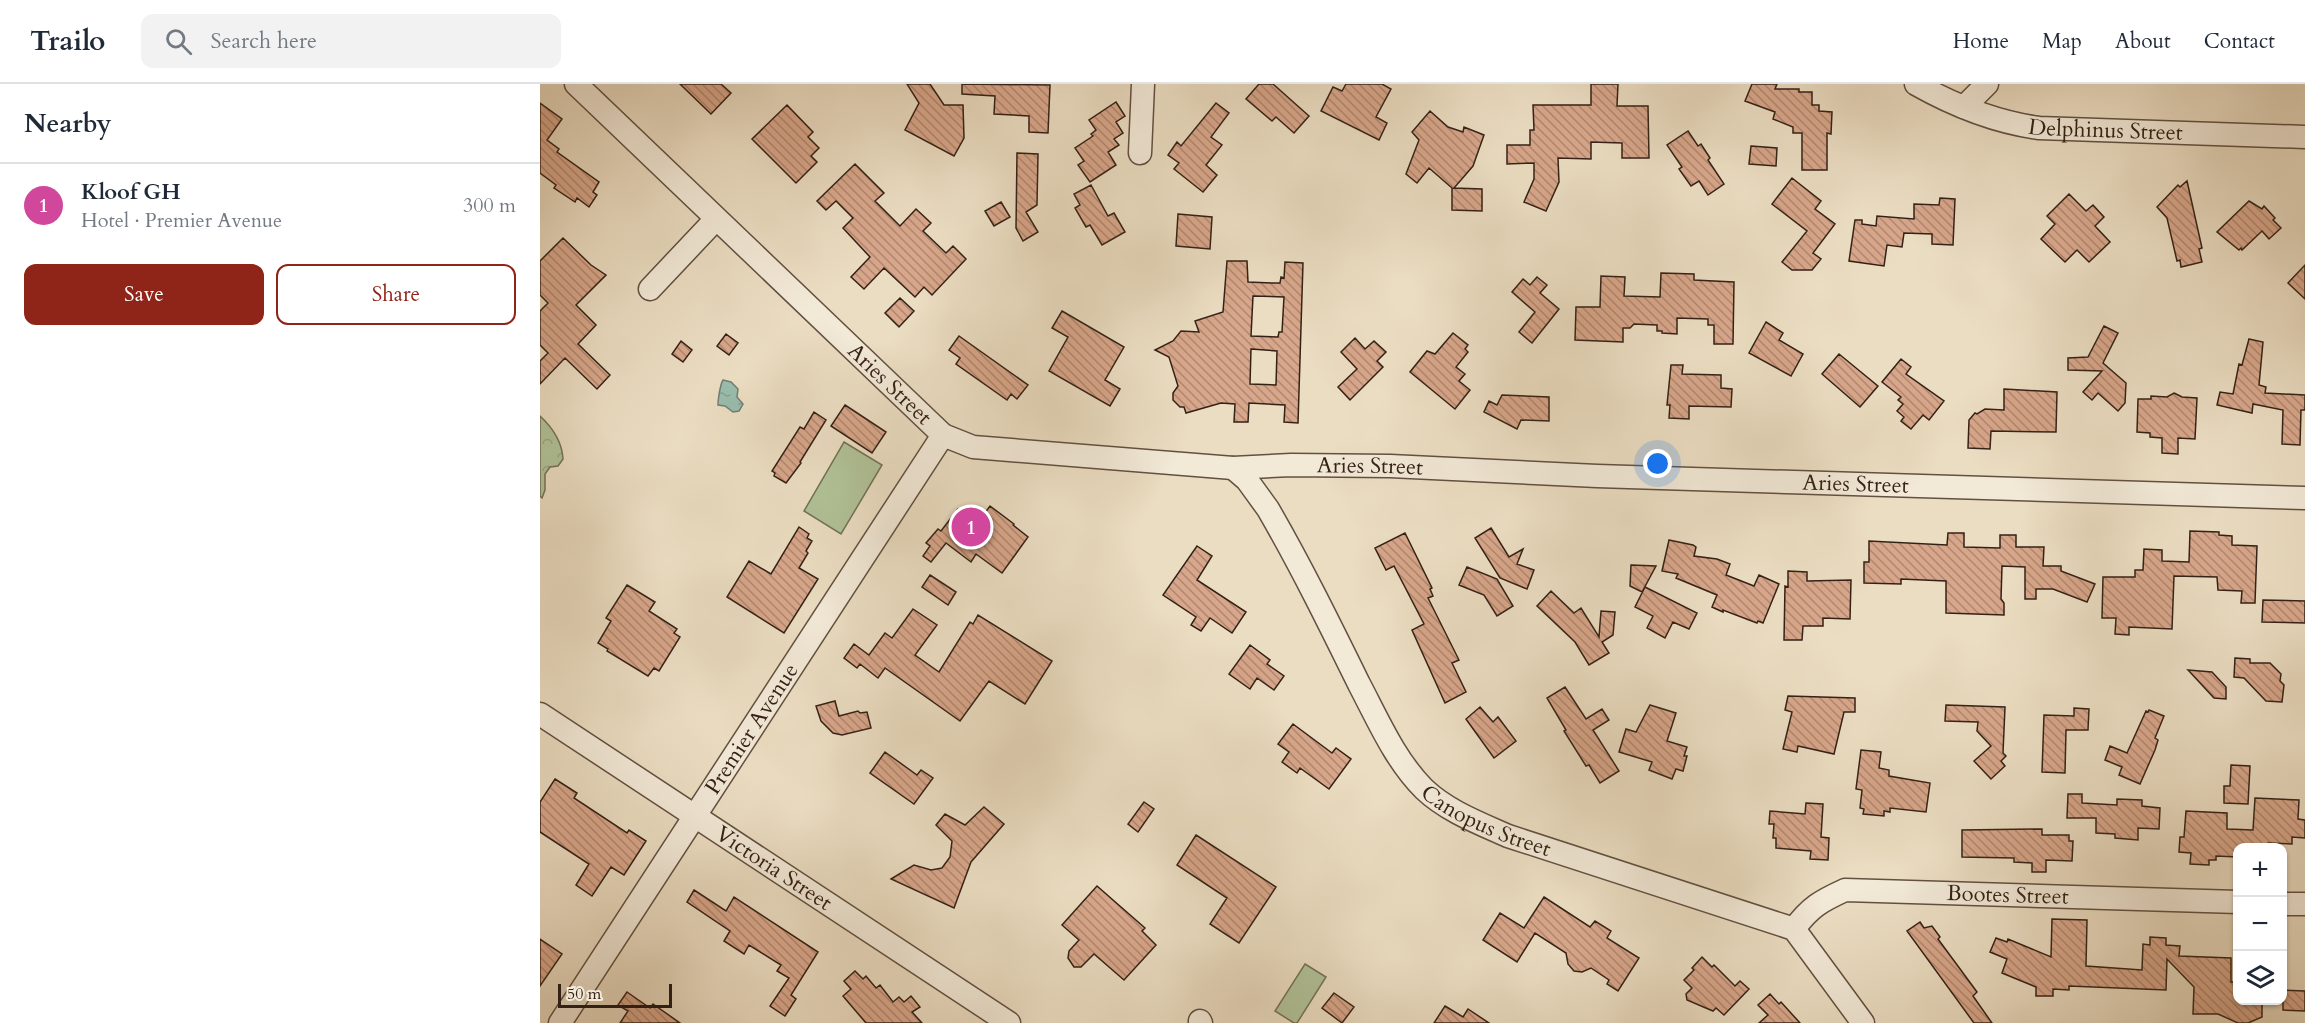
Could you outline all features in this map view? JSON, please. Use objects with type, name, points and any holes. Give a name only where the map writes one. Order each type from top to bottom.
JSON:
[{"type":"street","name":"Aries Street","points":[[576,84],[943,435],[973,447],[1233,468],[1291,465],[1390,466],[1597,476],[2305,498]]},
{"type":"street","points":[[1140,153],[1143,84]]},
{"type":"street","points":[[1964,107],[1987,84]]},
{"type":"street","name":"Delphinus Street","points":[[1925,87],[1964,107],[2013,125],[2039,128],[2305,137]]},
{"type":"street","points":[[650,289],[716,219]]},
{"type":"street","name":"Premier Avenue","points":[[560,1023],[943,435]]},
{"type":"street","name":"Canopus Street","points":[[1233,468],[1256,491],[1277,524],[1403,763],[1437,800],[1473,821],[1508,836],[1794,929]]},
{"type":"street","name":"Victoria Street","points":[[540,714],[1009,1023]]},
{"type":"street","name":"Bootes Street","points":[[1794,929],[1805,913],[1817,903],[1845,890],[2233,902]]},
{"type":"street","points":[[2287,904],[2305,904]]},
{"type":"street","points":[[1794,929],[1863,1023]]},
{"type":"green space","points":[[540,416],[556,435],[563,459],[558,466],[550,467],[545,474],[545,490],[542,498],[540,496]]},
{"type":"green space","points":[[844,442],[882,465],[841,534],[804,511]]},
{"type":"green space","points":[[1305,964],[1326,977],[1297,1023],[1294,1023],[1275,1011]]},
{"type":"water","points":[[723,380],[731,382],[738,389],[737,397],[743,404],[739,411],[733,412],[725,406],[718,405]]},
{"type":"building","points":[[680,84],[721,84],[731,93],[711,114]]},
{"type":"building","points":[[907,84],[930,84],[944,105],[963,105],[964,138],[954,156],[905,130],[919,103]]},
{"type":"building","points":[[962,84],[1050,85],[1048,133],[1029,132],[1029,116],[994,114],[995,96],[962,94]]},
{"type":"building","points":[[1259,84],[1273,84],[1309,116],[1294,133],[1276,117],[1272,121],[1246,99]]},
{"type":"building","points":[[1346,84],[1382,84],[1391,89],[1376,117],[1387,123],[1379,140],[1321,111],[1333,87],[1342,91]]},
{"type":"building","points":[[1591,84],[1618,84],[1617,106],[1648,106],[1649,158],[1622,158],[1622,143],[1591,142],[1591,159],[1558,158],[1559,182],[1546,211],[1524,202],[1534,179],[1534,163],[1507,164],[1507,145],[1530,145],[1530,130],[1534,130],[1533,105],[1591,105]]},
{"type":"building","points":[[1752,84],[1777,84],[1775,89],[1799,89],[1799,92],[1812,92],[1812,105],[1819,105],[1819,111],[1832,112],[1831,134],[1827,133],[1827,170],[1802,170],[1802,133],[1793,133],[1793,127],[1773,119],[1775,112],[1745,101]]},
{"type":"building","points":[[1116,102],[1125,116],[1116,122],[1123,133],[1114,139],[1119,145],[1108,152],[1116,165],[1090,182],[1078,165],[1084,161],[1075,148],[1093,136],[1091,134],[1096,130],[1089,120]]},
{"type":"building","points":[[540,103],[562,119],[547,140],[559,149],[557,152],[599,182],[593,192],[597,195],[589,207],[577,198],[575,202],[554,188],[556,185],[540,173]]},
{"type":"building","points":[[1216,103],[1229,113],[1211,137],[1222,145],[1206,165],[1217,175],[1203,192],[1174,169],[1179,163],[1168,155],[1177,142],[1181,146]]},
{"type":"building","points":[[787,105],[813,132],[808,137],[819,148],[811,156],[817,162],[796,183],[752,139]]},
{"type":"building","points":[[1430,111],[1448,127],[1463,132],[1464,127],[1484,135],[1473,166],[1454,188],[1482,189],[1482,211],[1452,210],[1452,188],[1429,168],[1417,183],[1406,174],[1419,140],[1412,132]]},
{"type":"building","points":[[1688,131],[1698,146],[1701,144],[1710,158],[1708,160],[1724,184],[1708,195],[1699,181],[1691,186],[1679,169],[1682,167],[1667,145]]},
{"type":"building","points":[[1751,146],[1777,148],[1776,166],[1749,164]]},
{"type":"building","points":[[1017,153],[1038,154],[1037,205],[1026,212],[1038,232],[1023,241],[1016,228]]},
{"type":"building","points":[[855,164],[884,193],[875,201],[900,226],[916,209],[931,223],[923,231],[946,253],[953,246],[966,259],[932,295],[924,287],[915,297],[884,268],[864,289],[851,277],[870,257],[843,228],[853,218],[836,201],[826,210],[817,201]]},
{"type":"building","points":[[1792,178],[1821,201],[1815,209],[1835,224],[1813,253],[1821,259],[1812,270],[1792,270],[1782,262],[1807,231],[1772,204]]},
{"type":"building","points":[[2187,181],[2202,248],[2199,249],[2202,262],[2181,267],[2180,260],[2177,261],[2167,218],[2157,207],[2178,185],[2180,187]]},
{"type":"building","points":[[1091,185],[1108,216],[1114,213],[1125,232],[1102,245],[1090,225],[1086,227],[1075,208],[1080,205],[1074,194]]},
{"type":"building","points":[[2069,194],[2086,211],[2093,205],[2104,217],[2095,226],[2110,242],[2089,262],[2077,250],[2065,262],[2041,239],[2055,224],[2047,216]]},
{"type":"building","points":[[1940,198],[1955,199],[1953,245],[1932,244],[1932,234],[1904,233],[1902,247],[1887,245],[1884,266],[1849,261],[1855,220],[1862,220],[1862,224],[1876,226],[1877,216],[1914,219],[1914,204],[1939,205]]},
{"type":"building","points":[[2249,201],[2262,209],[2264,206],[2281,228],[2269,239],[2262,231],[2242,250],[2241,248],[2239,250],[2217,232]]},
{"type":"building","points":[[1001,202],[1010,217],[994,226],[985,211]]},
{"type":"building","points":[[1178,214],[1212,217],[1210,249],[1176,246]]},
{"type":"building","points":[[563,238],[591,265],[606,275],[576,305],[596,325],[578,344],[610,375],[597,389],[565,358],[540,384],[540,361],[548,353],[540,345],[540,311],[548,303],[540,295],[540,261]]},
{"type":"building","points":[[1227,261],[1247,261],[1248,282],[1273,283],[1280,283],[1281,277],[1284,278],[1285,262],[1303,263],[1298,423],[1284,422],[1285,405],[1249,403],[1248,422],[1234,422],[1235,404],[1221,403],[1186,413],[1184,407],[1180,407],[1173,400],[1173,393],[1178,386],[1169,357],[1155,350],[1173,341],[1181,331],[1199,332],[1195,321],[1223,312]],"holes":[[[1253,296],[1284,297],[1282,332],[1279,332],[1278,337],[1251,336]],[[1251,349],[1277,351],[1276,385],[1250,384]]]},
{"type":"building","points":[[2305,265],[2305,299],[2288,283]]},
{"type":"building","points":[[1661,273],[1694,274],[1694,280],[1734,282],[1733,344],[1714,344],[1714,325],[1708,325],[1708,319],[1677,318],[1677,334],[1657,331],[1657,325],[1634,324],[1630,328],[1623,328],[1623,342],[1575,340],[1576,307],[1600,307],[1601,276],[1625,277],[1624,296],[1660,297]]},
{"type":"building","points":[[1537,277],[1547,285],[1540,293],[1559,309],[1532,343],[1519,332],[1535,312],[1512,292],[1523,279],[1530,285]]},
{"type":"building","points":[[900,298],[914,311],[899,327],[885,313]]},
{"type":"building","points":[[1062,311],[1124,347],[1105,380],[1120,389],[1110,406],[1049,371],[1068,337],[1052,328]]},
{"type":"building","points":[[1766,322],[1783,333],[1779,340],[1803,354],[1791,376],[1749,353]]},
{"type":"building","points":[[2104,326],[2118,333],[2103,363],[2126,383],[2125,403],[2118,411],[2098,393],[2092,400],[2083,392],[2102,371],[2068,370],[2068,358],[2088,357]]},
{"type":"building","points":[[1453,333],[1468,345],[1465,349],[1468,352],[1456,367],[1465,374],[1459,381],[1470,390],[1455,409],[1410,372],[1427,351],[1435,354]]},
{"type":"building","points":[[726,334],[738,343],[729,355],[717,346]]},
{"type":"building","points":[[959,336],[1028,385],[1017,399],[1011,394],[1007,400],[956,364],[960,358],[949,350]]},
{"type":"building","points":[[1355,338],[1365,349],[1374,341],[1386,352],[1377,361],[1383,367],[1350,400],[1338,387],[1357,369],[1341,352]]},
{"type":"building","points":[[2249,339],[2263,342],[2259,385],[2266,387],[2265,393],[2305,395],[2305,410],[2301,410],[2300,445],[2282,444],[2283,410],[2253,404],[2252,413],[2217,405],[2220,392],[2233,394],[2239,364],[2242,365]]},
{"type":"building","points":[[681,341],[692,350],[683,362],[672,354]]},
{"type":"building","points":[[1839,354],[1878,386],[1860,407],[1822,374]]},
{"type":"building","points":[[1901,359],[1911,367],[1906,374],[1944,401],[1929,420],[1923,415],[1911,429],[1901,421],[1904,417],[1897,411],[1903,404],[1898,400],[1901,397],[1882,382]]},
{"type":"building","points":[[1671,365],[1683,365],[1682,374],[1721,375],[1721,388],[1732,389],[1731,407],[1689,406],[1689,419],[1669,418],[1670,405],[1667,405]]},
{"type":"building","points":[[2004,389],[2057,392],[2056,432],[1991,431],[1990,449],[1968,448],[1969,420],[1975,413],[1985,409],[2004,410]]},
{"type":"building","points":[[2174,393],[2182,397],[2197,398],[2195,439],[2178,438],[2178,454],[2162,453],[2162,438],[2150,437],[2150,433],[2137,432],[2138,399],[2151,399],[2151,396],[2167,397]]},
{"type":"building","points":[[1502,395],[1549,397],[1549,421],[1521,420],[1517,429],[1484,412],[1489,401],[1497,405]]},
{"type":"building","points":[[845,405],[886,432],[872,453],[831,426]]},
{"type":"building","points":[[814,412],[826,420],[801,463],[786,483],[774,476],[775,473],[772,471],[800,427],[804,429]]},
{"type":"building","points":[[990,506],[1028,537],[1002,573],[976,554],[971,562],[946,543],[931,562],[923,556],[930,546],[926,543],[938,529],[941,531],[958,509],[965,514],[969,508],[982,517]]},
{"type":"building","points":[[799,527],[809,534],[807,538],[812,541],[799,568],[818,579],[784,633],[727,597],[749,561],[771,574]]},
{"type":"building","points":[[1491,528],[1509,557],[1523,549],[1517,564],[1534,570],[1527,589],[1500,578],[1475,538]]},
{"type":"building","points":[[2190,531],[2219,532],[2219,535],[2232,536],[2232,545],[2257,546],[2255,603],[2241,603],[2242,591],[2218,590],[2217,577],[2174,576],[2172,629],[2129,627],[2129,635],[2115,634],[2116,618],[2102,618],[2103,577],[2135,577],[2135,570],[2143,570],[2144,549],[2162,550],[2162,561],[2189,562]]},
{"type":"building","points":[[1405,533],[1432,588],[1430,589],[1433,596],[1428,598],[1459,660],[1452,663],[1466,692],[1445,703],[1412,630],[1424,624],[1394,566],[1386,570],[1375,548]]},
{"type":"building","points":[[1948,533],[1964,533],[1964,547],[2000,548],[2000,535],[2016,535],[2016,547],[2044,547],[2043,566],[2061,566],[2061,571],[2095,584],[2087,602],[2053,589],[2036,589],[2036,599],[2025,599],[2025,567],[2002,566],[2001,599],[2004,603],[2004,615],[1946,613],[1946,581],[1901,579],[1901,584],[1864,583],[1864,562],[1869,562],[1869,541],[1947,545]]},
{"type":"building","points":[[1669,540],[1693,545],[1696,547],[1694,556],[1717,559],[1730,564],[1726,575],[1754,586],[1759,575],[1779,584],[1763,623],[1712,607],[1717,595],[1676,578],[1678,574],[1662,571]]},
{"type":"building","points":[[1197,546],[1212,556],[1197,580],[1246,612],[1232,633],[1210,618],[1201,631],[1191,625],[1196,617],[1163,595]]},
{"type":"building","points":[[1631,565],[1656,566],[1642,592],[1630,586]]},
{"type":"building","points":[[1467,567],[1497,579],[1513,606],[1497,616],[1484,595],[1459,585]]},
{"type":"building","points":[[1788,571],[1807,572],[1807,581],[1851,580],[1850,619],[1823,618],[1823,626],[1803,626],[1802,640],[1784,640],[1785,586],[1788,587]]},
{"type":"building","points":[[930,575],[956,592],[948,605],[922,587]]},
{"type":"building","points":[[627,585],[655,602],[649,611],[677,629],[674,633],[680,637],[659,671],[654,668],[648,676],[598,643],[611,621],[606,618]]},
{"type":"building","points":[[1645,587],[1697,613],[1689,629],[1673,622],[1665,638],[1647,628],[1653,616],[1635,607]]},
{"type":"building","points":[[1551,591],[1574,613],[1581,608],[1599,637],[1601,611],[1615,612],[1613,635],[1602,642],[1609,653],[1589,665],[1575,642],[1537,606]]},
{"type":"building","points":[[2263,600],[2305,601],[2305,623],[2262,622]]},
{"type":"building","points":[[913,609],[937,625],[915,655],[939,672],[970,622],[973,624],[978,615],[1052,661],[1025,704],[989,681],[960,721],[885,668],[878,678],[860,664],[857,668],[844,658],[854,644],[869,655],[885,633],[892,638]]},
{"type":"building","points":[[1250,645],[1270,660],[1267,664],[1284,676],[1274,690],[1257,678],[1250,689],[1229,674]]},
{"type":"building","points":[[2235,658],[2250,659],[2250,663],[2270,663],[2281,674],[2280,681],[2284,685],[2282,702],[2266,701],[2244,678],[2234,677]]},
{"type":"building","points":[[2188,670],[2212,672],[2226,687],[2226,699],[2214,698]]},
{"type":"building","points":[[1565,687],[1586,719],[1602,709],[1609,720],[1593,730],[1619,771],[1600,783],[1589,765],[1586,766],[1564,731],[1566,730],[1547,698]]},
{"type":"building","points":[[1788,696],[1855,698],[1855,712],[1844,712],[1834,754],[1798,746],[1797,752],[1783,749],[1792,712],[1785,710]]},
{"type":"building","points":[[835,701],[839,716],[858,711],[867,712],[871,728],[842,735],[833,733],[821,721],[816,706]]},
{"type":"building","points":[[1650,705],[1676,713],[1667,741],[1687,747],[1683,771],[1676,769],[1672,779],[1649,770],[1652,762],[1619,752],[1626,729],[1636,732]]},
{"type":"building","points":[[1946,705],[2005,707],[2003,753],[2006,756],[2001,761],[2005,766],[1991,779],[1974,761],[1991,746],[1977,731],[1978,722],[1945,721]]},
{"type":"building","points":[[1480,707],[1493,722],[1498,717],[1516,741],[1494,758],[1466,719]]},
{"type":"building","points":[[2074,708],[2089,709],[2088,730],[2066,730],[2065,773],[2042,772],[2044,715],[2074,716]]},
{"type":"building","points":[[2146,711],[2164,716],[2155,738],[2158,740],[2155,750],[2140,784],[2119,775],[2122,767],[2105,760],[2110,746],[2127,753]]},
{"type":"building","points":[[1293,724],[1332,753],[1336,748],[1351,759],[1329,789],[1300,768],[1297,773],[1282,762],[1289,752],[1278,744]]},
{"type":"building","points":[[1861,750],[1881,752],[1879,768],[1889,770],[1889,776],[1930,783],[1926,812],[1890,808],[1890,812],[1884,811],[1884,816],[1863,814],[1864,809],[1860,808],[1862,790],[1856,789]]},
{"type":"building","points":[[885,752],[917,775],[921,770],[933,778],[914,804],[870,773]]},
{"type":"building","points":[[2231,765],[2250,766],[2248,804],[2224,803],[2224,786],[2230,786]]},
{"type":"building","points":[[555,779],[577,793],[574,798],[627,833],[629,830],[646,841],[624,875],[611,867],[592,896],[576,885],[589,864],[540,832],[540,802]]},
{"type":"building","points":[[2068,794],[2082,794],[2082,803],[2117,805],[2117,799],[2142,800],[2142,806],[2160,808],[2159,829],[2138,828],[2138,840],[2115,838],[2115,834],[2096,833],[2096,818],[2067,818]]},
{"type":"building","points":[[2255,798],[2299,800],[2298,819],[2305,820],[2305,838],[2292,837],[2292,844],[2233,843],[2233,857],[2216,856],[2216,860],[2209,860],[2209,865],[2190,864],[2191,853],[2179,852],[2180,837],[2184,837],[2186,811],[2227,813],[2227,829],[2253,830]]},
{"type":"building","points":[[1144,802],[1154,809],[1138,832],[1128,824]]},
{"type":"building","points":[[1806,803],[1823,804],[1821,837],[1829,838],[1828,860],[1810,859],[1811,851],[1776,848],[1776,838],[1773,838],[1774,824],[1769,824],[1770,811],[1805,814]]},
{"type":"building","points":[[984,807],[1004,824],[971,862],[954,908],[891,879],[914,865],[931,870],[942,868],[950,857],[952,841],[936,825],[945,814],[965,825]]},
{"type":"building","points":[[2042,829],[2042,835],[2069,835],[2069,841],[2073,841],[2072,861],[2046,860],[2046,872],[2032,872],[2032,863],[2014,862],[2014,858],[1962,857],[1962,830]]},
{"type":"building","points":[[1196,835],[1276,887],[1239,943],[1210,924],[1227,898],[1177,865]]},
{"type":"building","points":[[1097,886],[1145,928],[1142,931],[1156,945],[1124,980],[1094,954],[1081,967],[1074,967],[1068,958],[1069,951],[1079,940],[1062,925]]},
{"type":"building","points":[[694,890],[726,911],[734,897],[818,952],[791,995],[796,999],[785,1016],[770,1006],[789,978],[777,971],[781,965],[749,945],[744,954],[724,941],[730,931],[687,902]]},
{"type":"building","points":[[1544,897],[1590,927],[1595,921],[1611,931],[1607,938],[1639,958],[1618,991],[1607,984],[1609,980],[1591,968],[1582,972],[1574,971],[1568,964],[1566,953],[1535,933],[1517,962],[1483,940],[1500,913],[1524,928]]},
{"type":"building","points":[[2052,919],[2087,920],[2086,966],[2142,970],[2143,944],[2150,945],[2150,937],[2166,938],[2166,945],[2180,946],[2179,956],[2231,958],[2233,1005],[2262,1005],[2262,1017],[2248,1023],[2238,1023],[2218,1014],[2193,1014],[2194,987],[2167,959],[2166,990],[2069,986],[2069,990],[2053,989],[2053,996],[2036,996],[2036,987],[2002,973],[2007,959],[1990,952],[1996,938],[2007,942],[2008,939],[2051,957]]},
{"type":"building","points":[[1920,922],[1924,928],[1932,926],[1940,937],[1938,939],[1977,992],[1973,996],[1992,1023],[1974,1023],[1907,931]]},
{"type":"building","points":[[540,939],[562,954],[540,986]]},
{"type":"building","points":[[1702,957],[1712,967],[1714,965],[1735,986],[1740,981],[1749,989],[1724,1015],[1716,1008],[1713,1011],[1687,1000],[1686,994],[1692,988],[1684,980]]},
{"type":"building","points":[[855,971],[863,979],[866,976],[876,988],[880,985],[893,1002],[899,997],[904,1002],[911,996],[920,1007],[912,1012],[922,1023],[866,1023],[843,996],[851,989],[844,981]]},
{"type":"building","points":[[2287,990],[2305,991],[2305,1011],[2283,1010],[2283,1005],[2287,1005]]},
{"type":"building","points":[[627,992],[650,1008],[653,1004],[680,1023],[620,1023],[628,1011],[618,1005]]},
{"type":"building","points":[[1334,993],[1354,1007],[1342,1023],[1322,1008]]},
{"type":"building","points":[[1770,994],[1779,1004],[1781,1002],[1800,1023],[1759,1023],[1768,1015],[1758,1005]]},
{"type":"building","points":[[1445,1006],[1463,1017],[1468,1009],[1489,1023],[1434,1023]]},
{"type":"place","name":"Kloof GH","points":[[971,527]]}]
